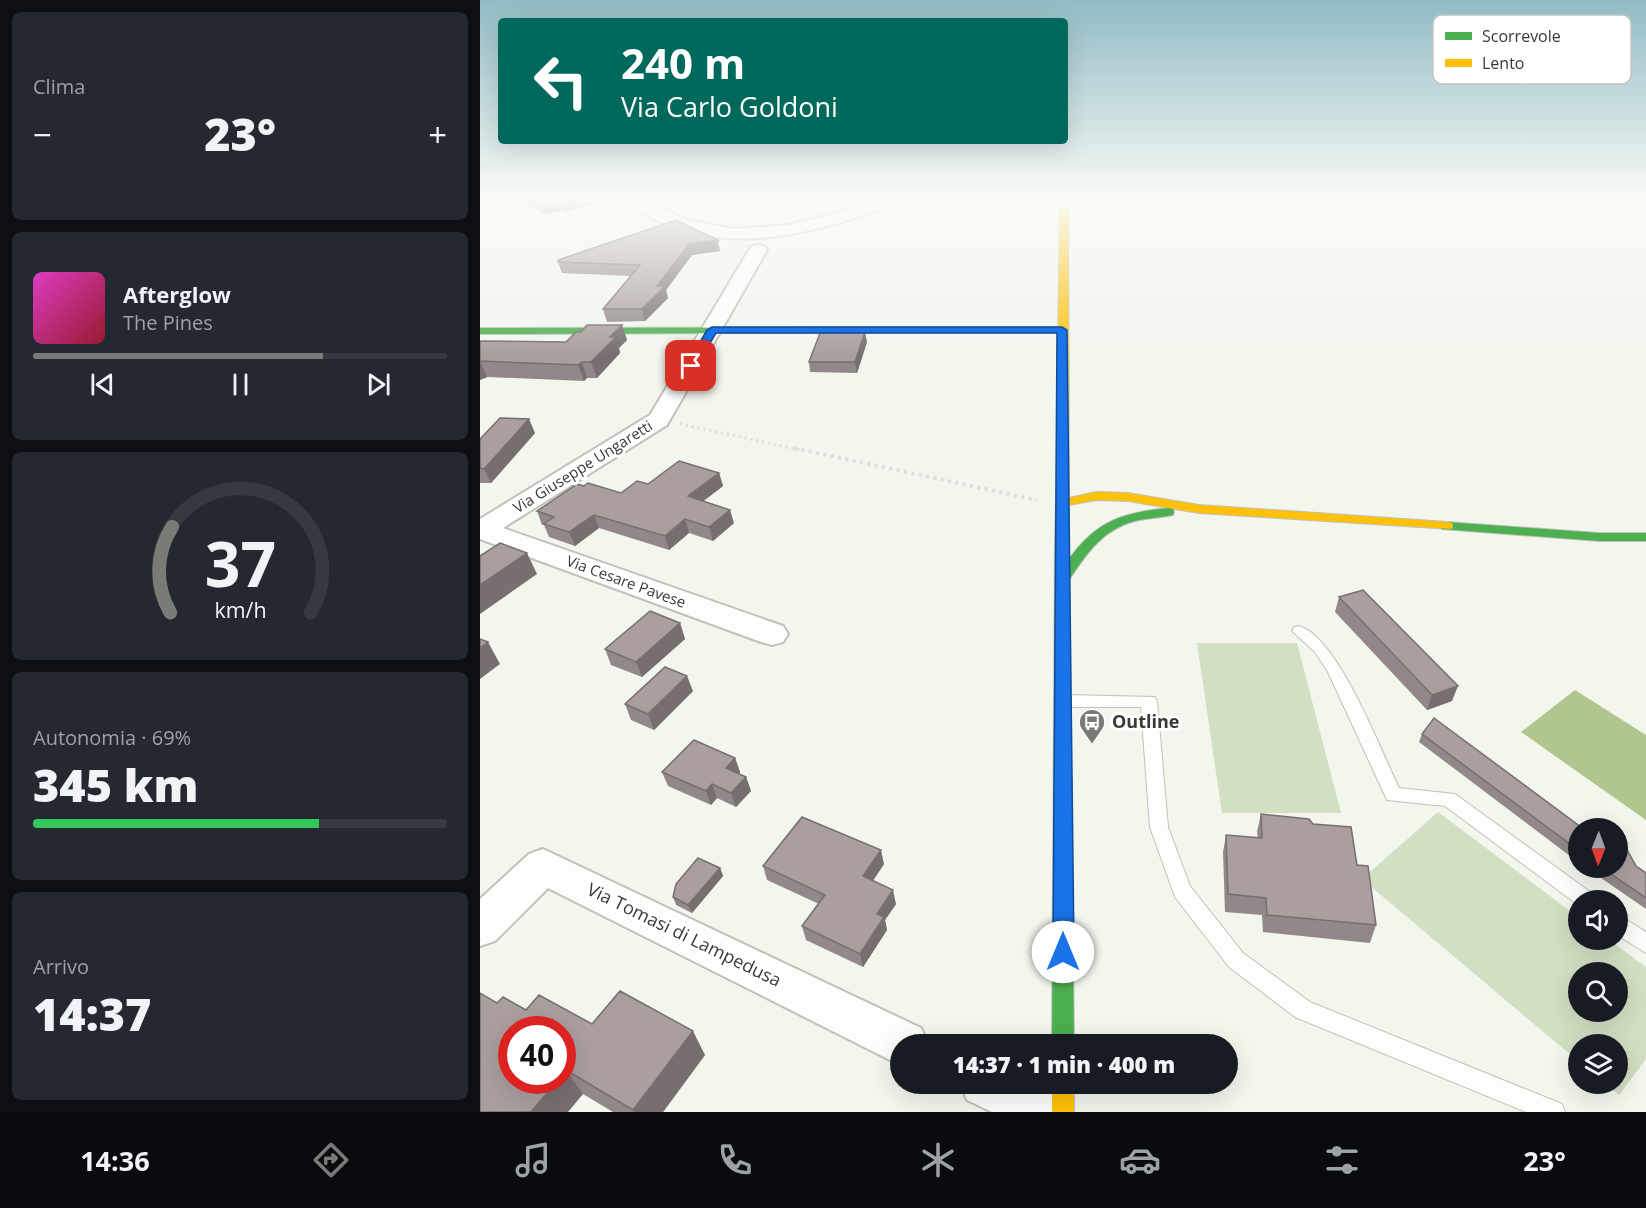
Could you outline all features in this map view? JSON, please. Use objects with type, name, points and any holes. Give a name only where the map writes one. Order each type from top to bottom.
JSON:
[{"type":"street","name":"Via Giuseppe Ungaretti","points":[[483,528],[659,420],[758,252]]},
{"type":"street","points":[[1063,252],[1063,1034]]},
{"type":"street","points":[[480,331],[1062,330]]},
{"type":"street","points":[[1062,442],[1077,466]]},
{"type":"street","points":[[1095,483],[1128,497]]},
{"type":"street","points":[[1062,503],[1096,496],[1128,497],[1199,509],[1599,537],[1646,537]]},
{"type":"street","points":[[1062,503],[1080,512]]},
{"type":"street","points":[[1098,515],[1134,517],[1199,509]]},
{"type":"street","points":[[1063,579],[1092,538],[1105,527],[1134,517]]},
{"type":"street","name":"Via Cesare Pavese","points":[[483,528],[772,634]]},
{"type":"street","points":[[1599,537],[1646,547]]},
{"type":"street","name":"Via Tomasi di Lampedusa","points":[[480,927],[543,866],[890,1037]]},
{"type":"street","points":[[1006,1094],[1043,1112]]},
{"type":"street","points":[[1063,1094],[1063,1112]]},
{"type":"lane","points":[[1299,631],[1320,648],[1335,670],[1393,795],[1449,800],[1572,890]]},
{"type":"lane","points":[[1064,701],[1149,701],[1159,827],[1182,891],[1236,960],[1303,1010],[1554,1112]]},
{"type":"lane","points":[[1628,931],[1646,944]]},
{"type":"path","points":[[659,420],[1030,499],[1062,503]]},
{"type":"shaded area","points":[[1197,643],[1297,643],[1341,813],[1222,813]]},
{"type":"shaded area","points":[[1575,690],[1646,735],[1646,820],[1521,732]]},
{"type":"shaded area","points":[[1438,812],[1568,910],[1568,950],[1623,950],[1646,967],[1646,1059],[1628,1083],[1628,1034],[1568,1034],[1568,1053],[1362,879]]},
{"type":"building","points":[[582,252],[683,252],[657,286],[665,286],[642,309],[603,309],[640,265],[558,262],[558,260]]},
{"type":"building","points":[[587,325],[622,325],[610,337],[616,337],[591,362],[582,362],[578,365],[480,361],[480,341],[566,342]]},
{"type":"building","points":[[865,332],[855,362],[809,362],[820,333]]},
{"type":"building","points":[[500,418],[529,419],[484,469],[480,468],[480,439]]},
{"type":"building","points":[[679,461],[719,473],[688,496],[730,510],[709,527],[685,519],[665,536],[594,515],[569,532],[544,524],[554,517],[537,511],[577,484],[584,486],[588,483],[621,493],[637,481],[648,484]]},
{"type":"building","points":[[500,543],[527,553],[480,585],[480,556]]},
{"type":"building","points":[[1363,590],[1458,686],[1432,695],[1339,597]]},
{"type":"building","points":[[650,611],[680,623],[636,662],[605,649]]},
{"type":"building","points":[[480,639],[488,642],[480,648]]},
{"type":"building","points":[[665,667],[687,676],[648,714],[625,704]]},
{"type":"building","points":[[1434,718],[1569,818],[1568,843],[1422,734]]},
{"type":"building","points":[[694,740],[735,758],[726,768],[746,777],[731,793],[712,784],[706,791],[662,772]]},
{"type":"building","points":[[1261,814],[1309,819],[1313,824],[1351,827],[1357,865],[1368,866],[1376,925],[1267,915],[1266,898],[1228,894],[1226,835],[1262,838]]},
{"type":"building","points":[[802,817],[881,850],[863,876],[893,890],[877,914],[884,917],[860,954],[802,926],[825,895],[763,866]]},
{"type":"building","points":[[1628,851],[1636,866],[1646,873],[1646,898],[1617,878],[1628,878]]},
{"type":"building","points":[[698,858],[720,868],[688,905],[673,897],[676,884]]},
{"type":"building","points":[[620,991],[693,1031],[633,1110],[576,1076],[576,1016],[498,1016],[498,1094],[546,1094],[531,1112],[480,1112],[480,993],[497,1003],[503,997],[526,1010],[539,995],[592,1024]]},
{"type":"traffic: fast","points":[[480,331],[1062,330]]},
{"type":"traffic: fast","points":[[1063,579],[1084,548],[1105,529],[1131,518],[1168,512]]},
{"type":"traffic: fast","points":[[1447,526],[1599,537],[1646,537]]},
{"type":"traffic: fast","points":[[1062,543],[1063,1034]]},
{"type":"traffic: slow","points":[[1062,543],[1064,252]]},
{"type":"traffic: slow","points":[[1062,503],[1096,496],[1128,497],[1199,509],[1447,526]]},
{"type":"traffic: slow","points":[[1063,1094],[1063,1112]]},
{"type":"place","name":"Outline","points":[[1092,745]]},
{"type":"route","points":[[691,366],[712,330],[1062,330],[1063,952]]}]
